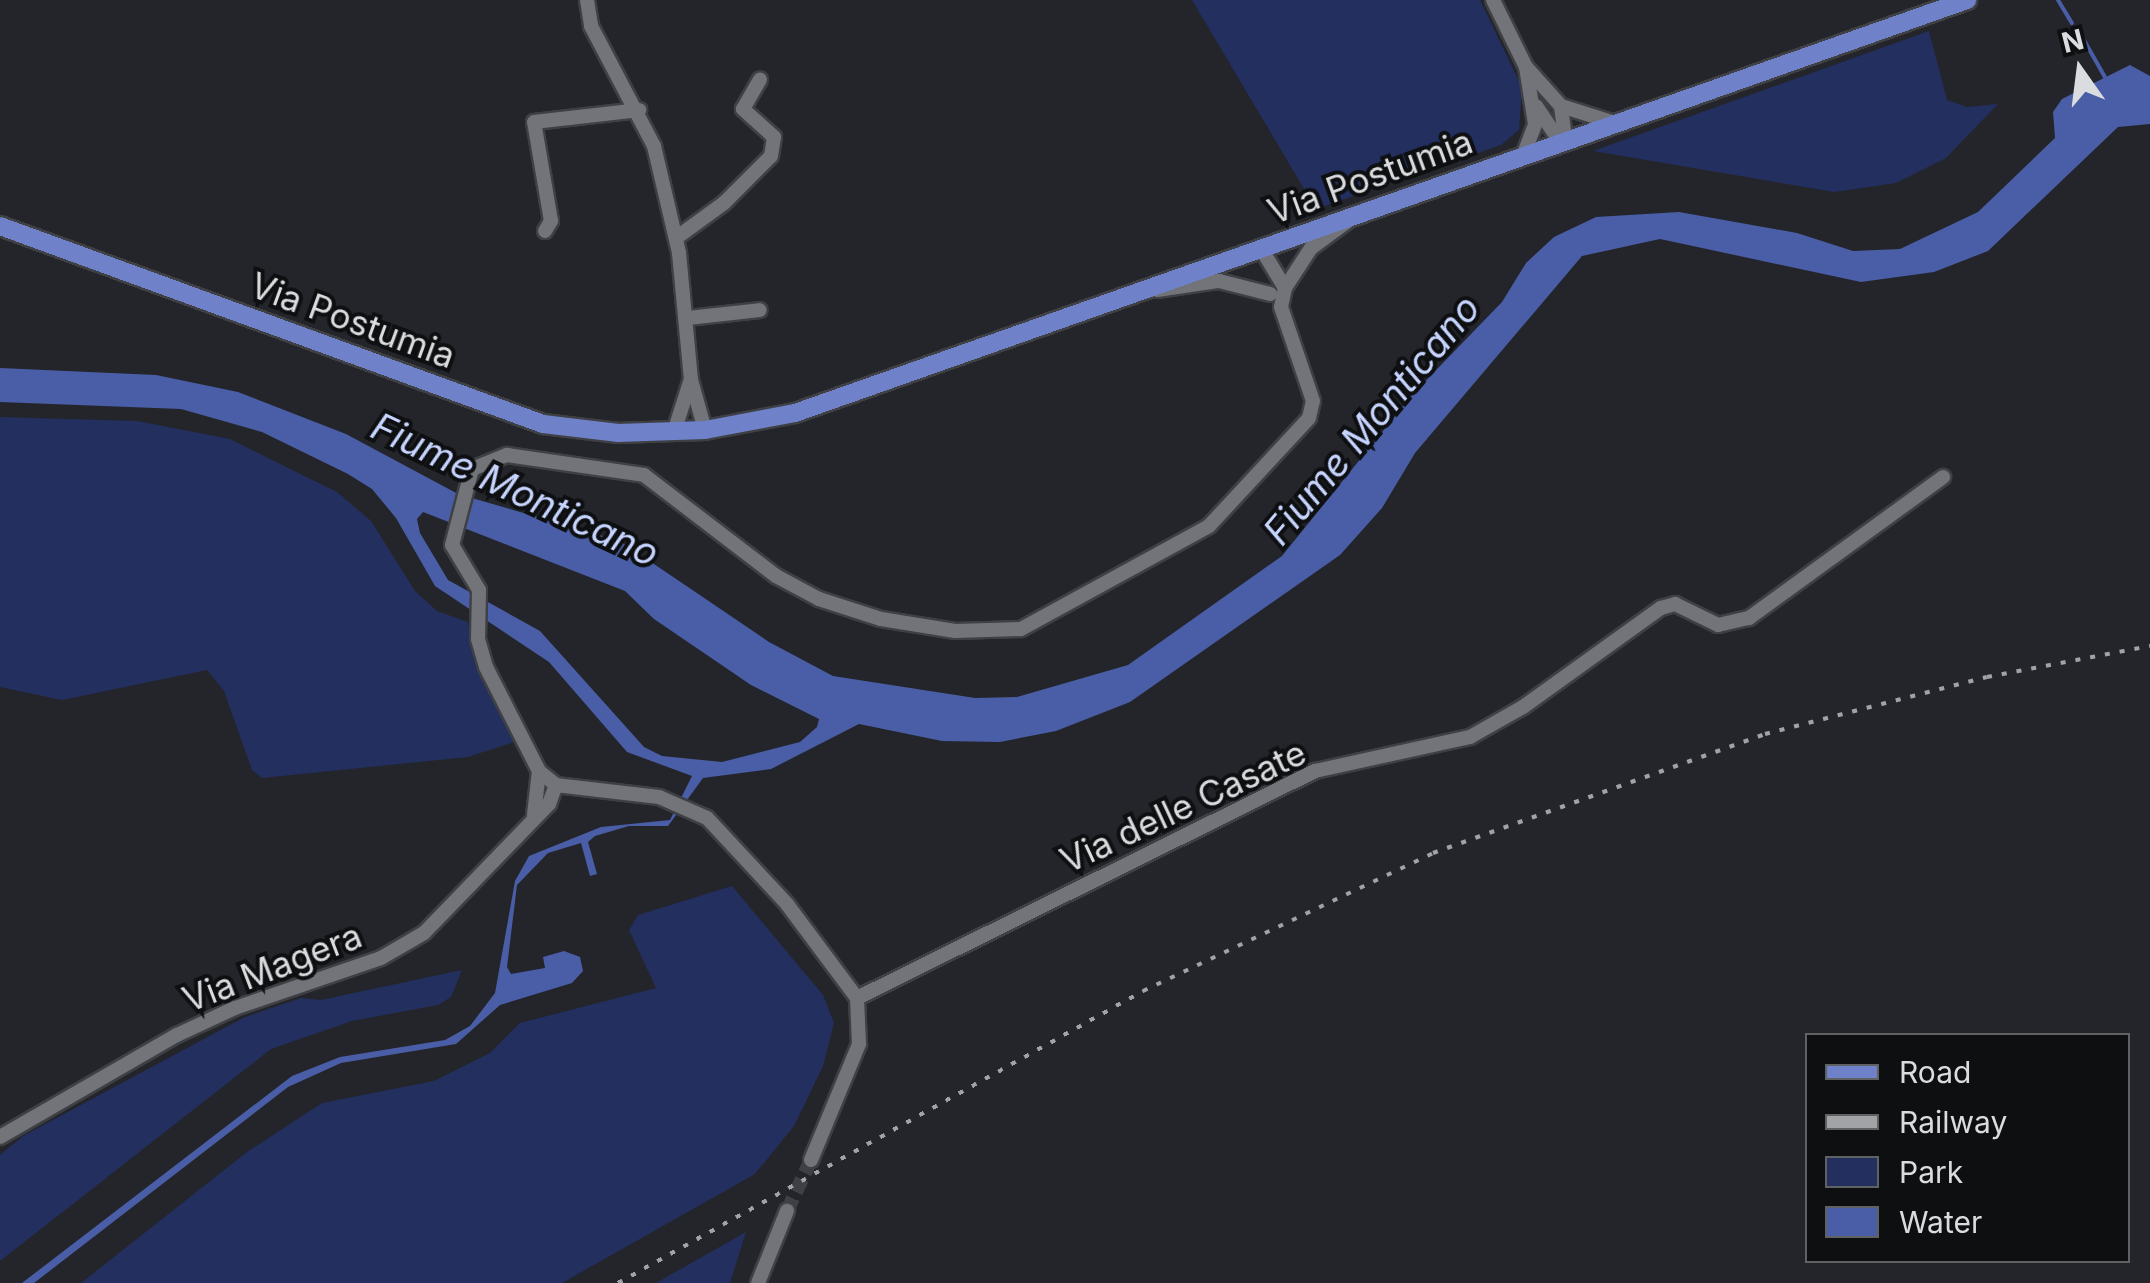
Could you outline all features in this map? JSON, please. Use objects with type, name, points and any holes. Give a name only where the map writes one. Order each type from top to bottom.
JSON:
[{"type":"main road","name":"Via Postumia","points":[[0,226],[543,424],[691,431],[795,413],[1967,0]]},
{"type":"street","points":[[588,0],[591,26],[638,110],[676,238],[688,318],[691,431]]},
{"type":"street","points":[[1492,0],[1526,66],[1560,106],[1616,124]]},
{"type":"street","points":[[1522,156],[1536,124],[1526,66]]},
{"type":"street","points":[[676,238],[724,204],[772,156],[774,138],[743,109],[760,79]]},
{"type":"street","points":[[1534,101],[1563,142]]},
{"type":"street","points":[[1560,106],[1563,142]]},
{"type":"street","points":[[545,230],[551,221],[534,122],[638,110]]},
{"type":"street","points":[[1282,306],[1285,288],[1312,248],[1354,216]]},
{"type":"street","points":[[1262,250],[1285,288]]},
{"type":"street","points":[[1262,250],[1270,294]]},
{"type":"street","points":[[810,1160],[860,1044],[857,998],[728,834],[692,808],[556,785],[539,772],[486,668],[478,620],[479,590],[451,533],[470,474],[484,459],[507,455],[644,475],[776,576],[819,599],[910,624],[1005,632],[1037,623],[1209,526],[1272,464],[1309,418],[1313,400],[1282,306],[1270,294],[1218,280],[1146,290]]},
{"type":"street","points":[[688,318],[760,310]]},
{"type":"street","points":[[691,379],[691,431]]},
{"type":"street","name":"Via delle Casate","points":[[857,998],[1315,771],[1470,737],[1660,608],[1674,604],[1718,624],[1749,618],[1943,477]]},
{"type":"street","points":[[534,815],[539,772]]},
{"type":"street","points":[[550,804],[556,785]]},
{"type":"street","name":"Via Magera","points":[[0,1137],[191,1028],[381,958],[424,934],[462,901],[534,815],[582,789]]},
{"type":"street","points":[[758,1283],[787,1211]]},
{"type":"green space","points":[[1192,0],[1480,0],[1522,87],[1519,130],[1501,145],[1316,209]]},
{"type":"green space","points":[[1929,31],[1947,100],[1967,107],[1998,104],[1946,158],[1896,183],[1834,192],[1593,151]]},
{"type":"green space","points":[[0,417],[137,421],[230,439],[337,492],[371,521],[415,591],[437,611],[468,622],[478,667],[514,742],[468,757],[262,778],[252,770],[224,691],[207,670],[62,700],[0,687]]},
{"type":"green space","points":[[732,886],[823,995],[834,1023],[823,1066],[794,1126],[755,1174],[562,1283],[81,1283],[247,1152],[322,1103],[434,1081],[490,1053],[520,1023],[656,988],[629,930],[638,915]]},
{"type":"green space","points":[[462,970],[451,997],[438,1005],[352,1021],[271,1049],[0,1261],[0,1155],[23,1136],[245,1017],[301,998],[321,1000]]},
{"type":"green space","points":[[746,1232],[730,1283],[656,1283]]},
{"type":"water","points":[[2130,65],[2150,76],[2150,124],[2118,127],[1988,251],[1934,272],[1861,282],[1660,239],[1582,256],[1415,453],[1382,508],[1340,555],[1130,702],[1056,731],[1000,742],[942,741],[859,724],[771,769],[703,778],[668,826],[629,826],[595,836],[588,842],[597,874],[590,876],[581,843],[548,853],[517,885],[507,967],[511,974],[545,968],[543,957],[564,951],[580,957],[583,971],[572,983],[500,1005],[456,1044],[341,1063],[288,1087],[34,1283],[22,1283],[292,1076],[340,1057],[445,1040],[470,1026],[495,993],[515,881],[529,856],[601,827],[670,820],[692,776],[627,752],[549,662],[435,586],[396,518],[372,489],[348,474],[262,432],[181,409],[0,402],[0,368],[156,375],[238,392],[346,434],[458,494],[620,541],[769,642],[833,676],[975,698],[1017,697],[1128,665],[1282,556],[1412,395],[1502,302],[1526,263],[1554,237],[1596,217],[1679,212],[1797,233],[1853,251],[1900,249],[1978,212],[2055,138],[2053,112],[2062,99]],"holes":[[[423,512],[625,591],[654,619],[751,685],[819,719],[817,727],[800,742],[722,762],[662,756],[644,747],[540,631],[448,580],[420,533],[417,519]]]},
{"type":"waterway","points":[[2058,0],[2072,23]]},
{"type":"waterway","points":[[2081,35],[2106,79]]},
{"type":"tunnel","points":[[787,1211],[811,1160]]},
{"type":"railway","points":[[618,1283],[1143,991],[1433,853],[1765,734],[1987,677],[2150,646]]},
{"type":"water label","name":"Fiume Monticano","points":[[1372,420]]},
{"type":"water label","name":"Fiume Monticano","points":[[515,490]]}]
